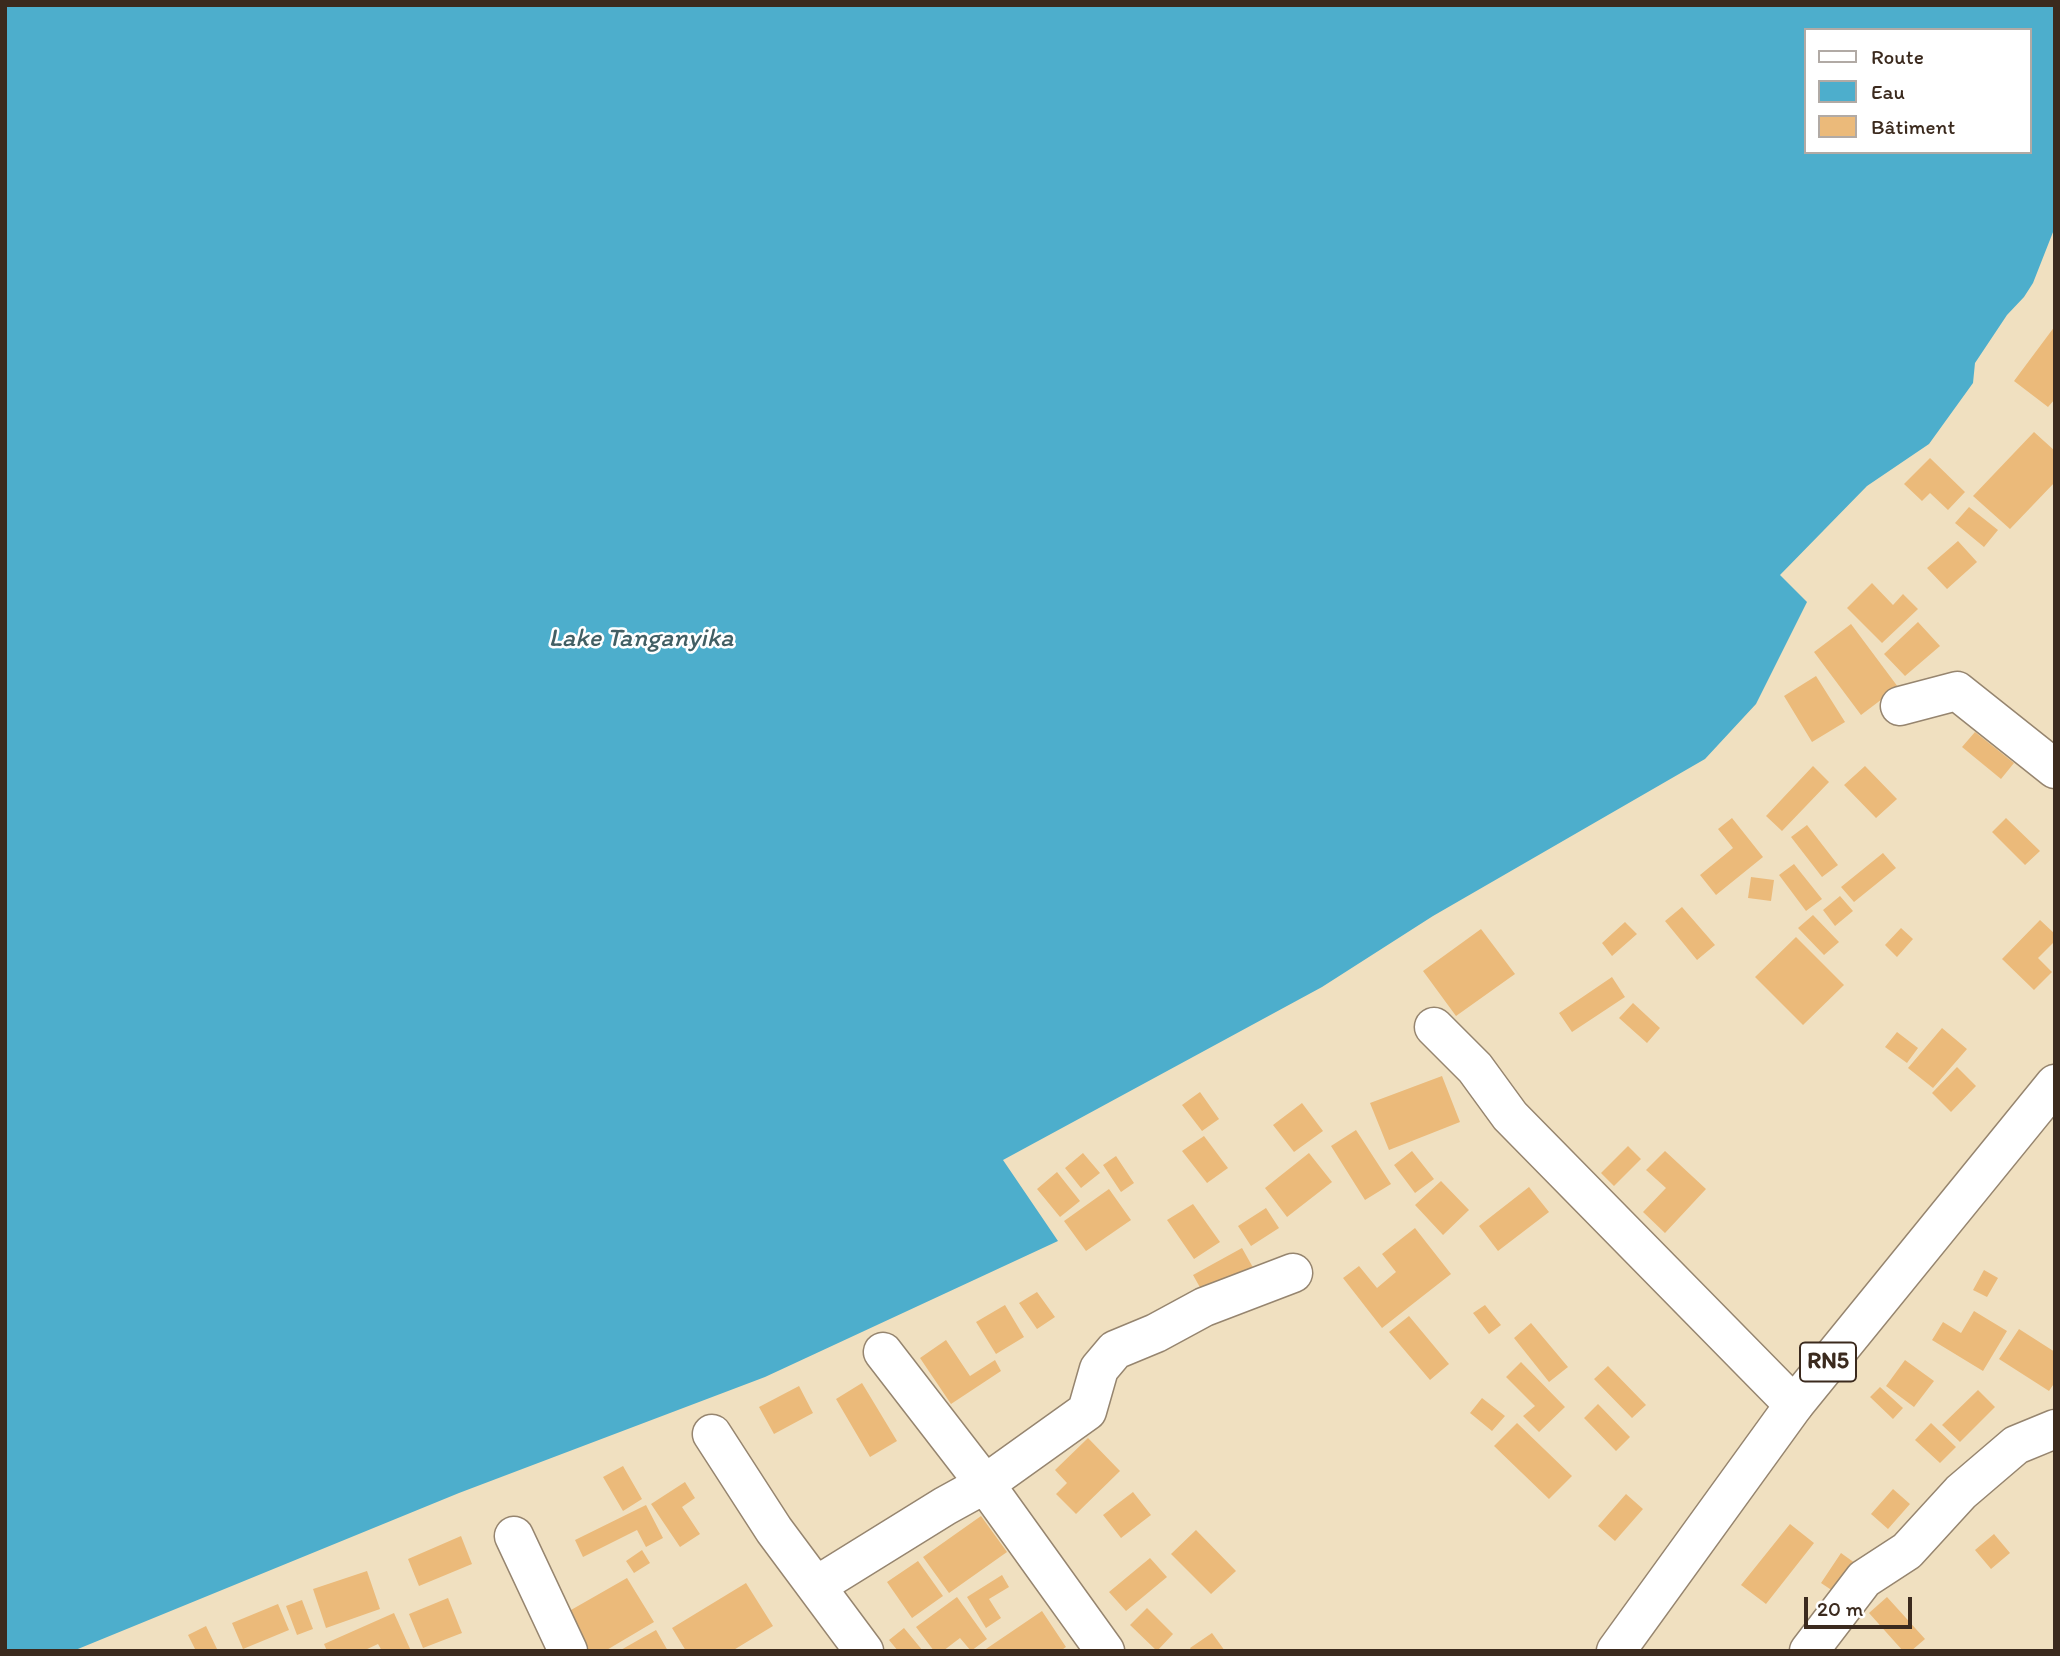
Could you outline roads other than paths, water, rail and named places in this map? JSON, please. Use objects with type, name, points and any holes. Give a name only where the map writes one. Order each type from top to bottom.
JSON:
[{"type":"main road","points":[[1899,706],[1957,691],[2055,769]]},
{"type":"main road","points":[[1434,1027],[1475,1068],[1510,1116],[1794,1405]]},
{"type":"main road","name":"RN5","points":[[1616,1651],[1794,1405],[2055,1084]]},
{"type":"main road","points":[[816,1586],[985,1484],[1087,1411],[1099,1369],[1115,1350],[1156,1333],[1204,1307],[1293,1273]]},
{"type":"main road","points":[[883,1352],[985,1484],[1105,1651]]},
{"type":"main road","points":[[1809,1651],[1864,1579],[1907,1551],[1961,1492],[2016,1445],[2055,1429]]},
{"type":"main road","points":[[712,1434],[774,1530],[864,1651]]},
{"type":"main road","points":[[514,1536],[568,1651]]},
{"type":"water","name":"Lake Tanganyika","points":[[5,5],[2055,5],[2055,227],[2033,283],[2007,315],[1975,363],[1973,383],[1929,444],[1867,486],[1780,575],[1807,602],[1756,704],[1705,759],[1433,916],[1322,987],[1003,1160],[1058,1241],[765,1377],[459,1493],[73,1651],[5,1651]]}]
